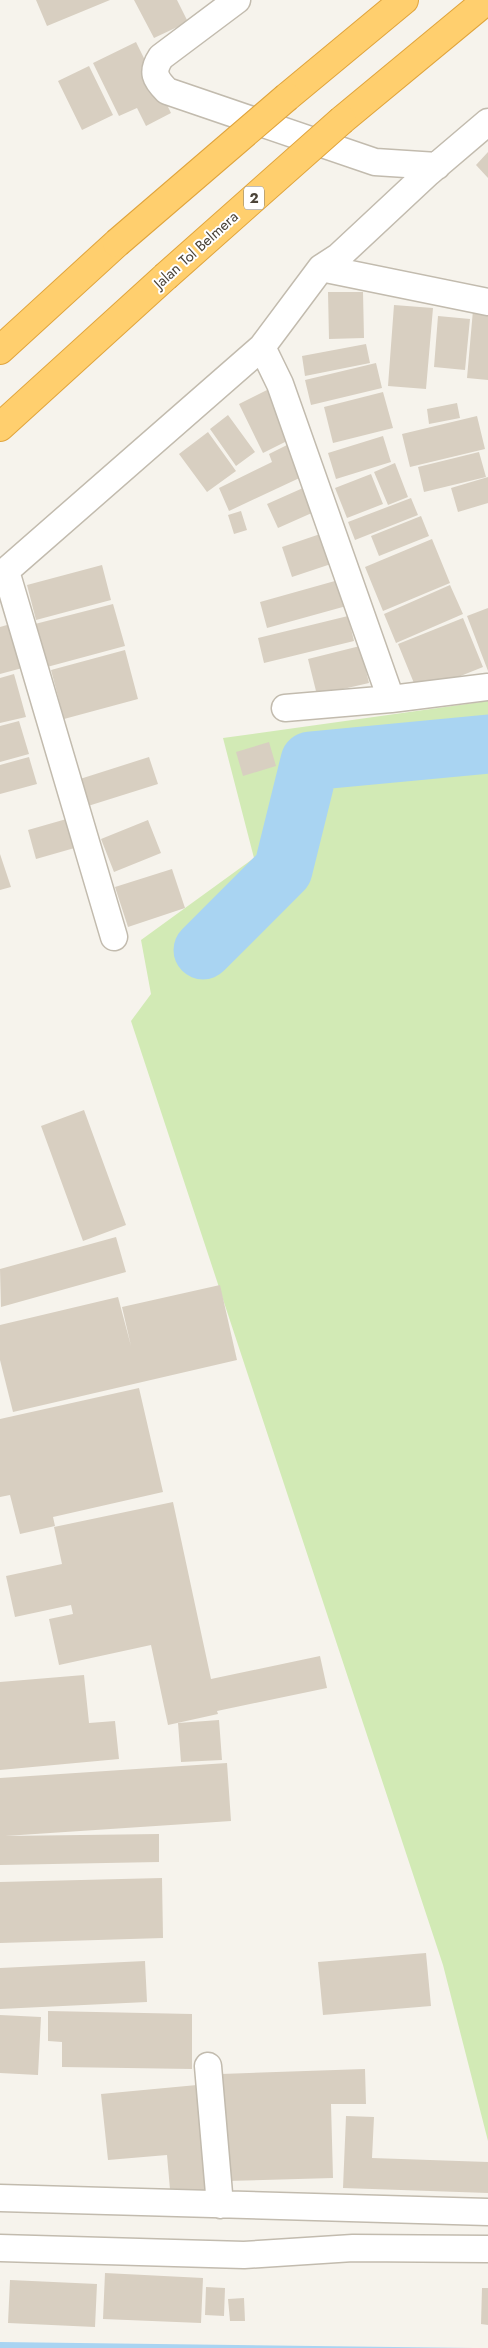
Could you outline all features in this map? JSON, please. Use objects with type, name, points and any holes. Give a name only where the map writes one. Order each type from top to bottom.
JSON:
[{"type":"highway","points":[[0,350],[117,243],[404,0]]},
{"type":"highway","name":"Jalan Tol Belmera","points":[[0,426],[342,120],[488,0]]},
{"type":"street","points":[[237,0],[161,57],[155,66],[155,78],[167,91],[375,162],[432,169]]},
{"type":"street","points":[[114,937],[3,573],[262,347],[330,262],[432,169],[488,122]]},
{"type":"street","points":[[330,262],[488,302]]},
{"type":"street","points":[[262,347],[280,384],[391,699]]},
{"type":"street","points":[[285,708],[391,699],[488,687]]},
{"type":"street","points":[[208,2066],[220,2205]]},
{"type":"street","points":[[0,2198],[488,2212]]},
{"type":"street","points":[[0,2248],[244,2255],[353,2248],[488,2249]]},
{"type":"green space","points":[[488,701],[488,2141],[443,1965],[131,1021],[151,994],[141,940],[254,858],[223,738]]},
{"type":"water","points":[[0,2342],[474,2348],[0,2348]]},
{"type":"building","points":[[36,0],[110,0],[47,26]]},
{"type":"building","points":[[134,0],[177,0],[188,22],[154,38]]},
{"type":"building","points":[[136,42],[171,113],[146,126],[137,108],[119,116],[93,63]]},
{"type":"building","points":[[89,66],[113,115],[82,130],[58,81]]},
{"type":"building","points":[[488,152],[488,178],[476,165]]},
{"type":"building","points":[[328,292],[363,292],[364,338],[329,339]]},
{"type":"building","points":[[394,305],[433,308],[426,389],[388,386]]},
{"type":"building","points":[[473,310],[488,311],[488,380],[467,378]]},
{"type":"building","points":[[438,316],[470,319],[465,370],[434,367]]},
{"type":"building","points":[[366,344],[370,363],[305,376],[302,356]]},
{"type":"building","points":[[376,363],[382,388],[311,405],[305,380]]},
{"type":"building","points":[[273,387],[297,436],[263,453],[239,404]]},
{"type":"building","points":[[383,392],[393,428],[333,443],[324,407]]},
{"type":"building","points":[[457,403],[460,418],[429,424],[427,409]]},
{"type":"building","points":[[228,415],[255,452],[236,466],[210,429]]},
{"type":"building","points":[[477,416],[485,449],[410,467],[402,434]]},
{"type":"building","points":[[208,432],[236,471],[207,492],[179,454]]},
{"type":"building","points":[[383,436],[391,462],[336,479],[328,453]]},
{"type":"building","points":[[293,442],[308,474],[229,511],[219,488],[272,462],[269,454]]},
{"type":"building","points":[[479,452],[486,477],[424,492],[418,467]]},
{"type":"building","points":[[395,463],[408,497],[388,505],[374,472]]},
{"type":"building","points":[[371,474],[383,504],[347,518],[335,488]]},
{"type":"building","points":[[488,477],[488,503],[458,512],[451,488]]},
{"type":"building","points":[[312,484],[323,508],[278,528],[267,504]]},
{"type":"building","points":[[411,498],[418,515],[355,540],[348,522]]},
{"type":"building","points":[[241,511],[247,530],[234,534],[228,515]]},
{"type":"building","points":[[421,516],[429,536],[379,556],[371,536]]},
{"type":"building","points":[[329,531],[340,561],[292,577],[282,547]]},
{"type":"building","points":[[432,539],[450,583],[383,611],[365,567]]},
{"type":"building","points":[[102,565],[111,600],[36,620],[27,585]]},
{"type":"building","points":[[342,579],[350,605],[267,628],[260,602]]},
{"type":"building","points":[[450,585],[463,614],[396,643],[384,614]]},
{"type":"building","points":[[113,604],[125,646],[47,667],[35,624]]},
{"type":"building","points":[[488,608],[488,671],[467,616]]},
{"type":"building","points":[[348,616],[354,641],[264,663],[258,638]]},
{"type":"building","points":[[463,618],[483,667],[418,693],[398,644]]},
{"type":"building","points":[[14,623],[26,667],[0,674],[0,627]]},
{"type":"building","points":[[360,646],[369,683],[317,695],[308,659]]},
{"type":"building","points":[[125,650],[138,699],[64,719],[51,670]]},
{"type":"building","points":[[14,674],[26,717],[0,723],[0,678]]},
{"type":"building","points":[[19,721],[29,754],[0,762],[0,726]]},
{"type":"building","points":[[269,742],[276,766],[243,776],[236,752]]},
{"type":"building","points":[[29,757],[37,784],[0,794],[0,765]]},
{"type":"building","points":[[149,757],[158,784],[88,806],[80,779]]},
{"type":"building","points":[[70,818],[78,847],[36,859],[28,830]]},
{"type":"building","points":[[148,820],[161,853],[114,872],[101,839]]},
{"type":"building","points":[[0,854],[11,887],[0,890]]},
{"type":"building","points":[[172,869],[185,908],[128,927],[115,887]]},
{"type":"building","points":[[84,1110],[126,1225],[83,1241],[41,1126]]},
{"type":"building","points":[[116,1237],[126,1272],[1,1307],[0,1269]]},
{"type":"building","points":[[220,1285],[237,1360],[13,1412],[0,1360],[0,1325],[118,1297],[131,1346],[122,1307]]},
{"type":"building","points":[[139,1388],[163,1492],[53,1517],[55,1526],[20,1534],[10,1495],[0,1497],[0,1419]]},
{"type":"building","points":[[173,1502],[211,1679],[320,1656],[327,1688],[217,1711],[218,1714],[168,1725],[151,1645],[59,1665],[49,1619],[73,1614],[71,1605],[15,1617],[6,1576],[62,1564],[54,1527]]},
{"type":"building","points":[[84,1675],[89,1723],[115,1721],[119,1759],[0,1770],[0,1682]]},
{"type":"building","points":[[219,1720],[222,1760],[181,1762],[178,1723]]},
{"type":"building","points":[[227,1763],[231,1821],[5,1836],[159,1834],[159,1862],[0,1865],[0,1778]]},
{"type":"building","points":[[162,1878],[163,1938],[0,1943],[0,1882]]},
{"type":"building","points":[[426,1953],[431,2006],[323,2015],[318,1962]]},
{"type":"building","points":[[145,1961],[147,2002],[0,2009],[0,1968]]},
{"type":"building","points":[[48,2011],[192,2014],[192,2069],[62,2067],[62,2042],[48,2041]]},
{"type":"building","points":[[0,2015],[41,2017],[38,2075],[0,2073]]},
{"type":"building","points":[[365,2069],[366,2104],[331,2104],[333,2178],[225,2181],[221,2074]]},
{"type":"building","points":[[197,2085],[208,2197],[171,2201],[167,2155],[108,2160],[101,2094]]},
{"type":"building","points":[[346,2116],[374,2117],[372,2158],[488,2162],[488,2193],[343,2188]]},
{"type":"building","points":[[105,2273],[203,2278],[201,2323],[103,2319]]},
{"type":"building","points":[[10,2280],[97,2284],[95,2327],[8,2323]]},
{"type":"building","points":[[206,2287],[225,2288],[224,2316],[205,2315]]},
{"type":"building","points":[[482,2288],[488,2288],[488,2325],[481,2324]]},
{"type":"building","points":[[244,2298],[245,2321],[230,2321],[228,2299]]},
{"type":"waterway","points":[[203,950],[283,870],[310,761],[488,744]]}]
